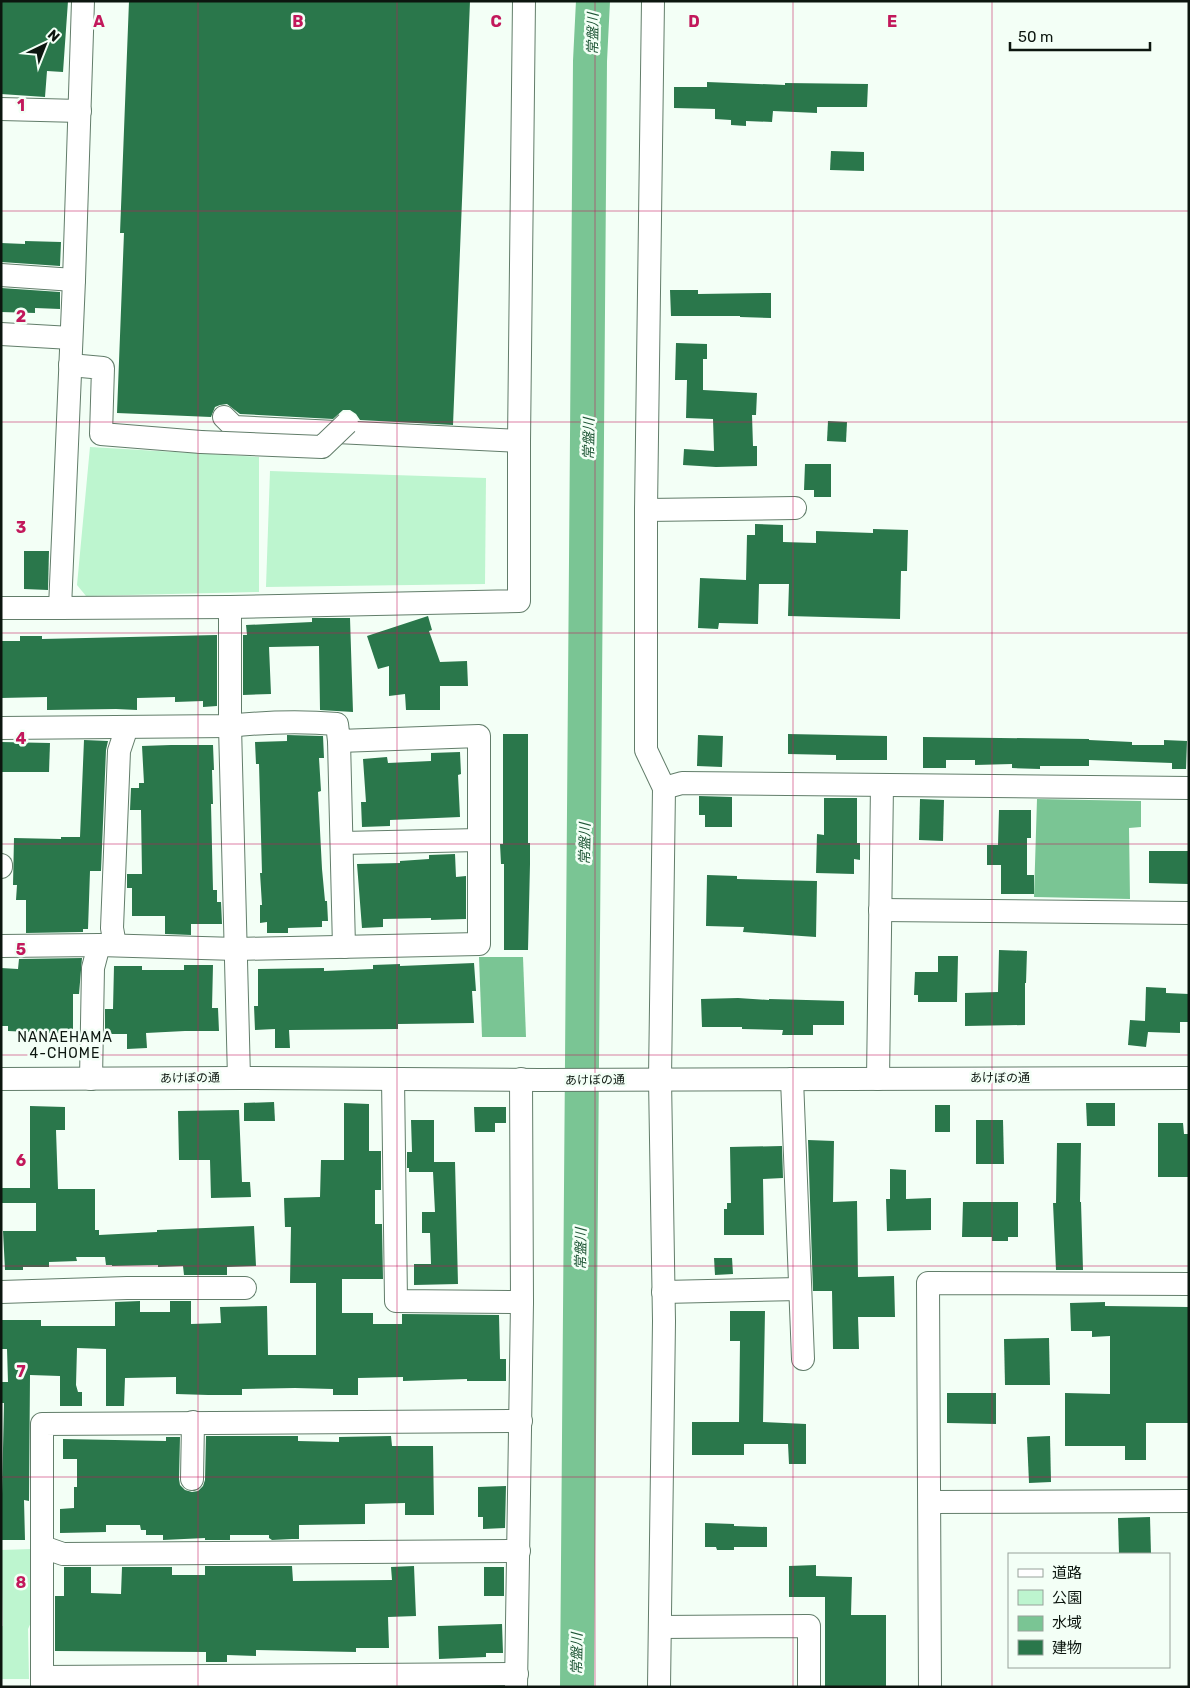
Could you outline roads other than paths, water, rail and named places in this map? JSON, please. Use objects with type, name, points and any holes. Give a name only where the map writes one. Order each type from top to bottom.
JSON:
[{"type":"street","points":[[60,608],[74,280],[83,1]]},
{"type":"street","points":[[1,608],[230,607],[519,601],[524,1]]},
{"type":"street","points":[[653,1],[646,510],[646,750],[664,788],[660,1079],[663,1292],[659,1687]]},
{"type":"street","points":[[1,109],[80,111]]},
{"type":"street","points":[[1,276],[74,280]]},
{"type":"street","points":[[1,334],[71,338]]},
{"type":"street","points":[[70,365],[103,368],[101,434],[201,442],[322,448],[347,423]]},
{"type":"street","points":[[224,417],[234,427],[519,441]]},
{"type":"street","points":[[646,510],[795,508]]},
{"type":"street","points":[[230,607],[230,726],[239,1078]]},
{"type":"street","points":[[1,728],[230,726],[322,722],[337,724],[340,741],[344,947]]},
{"type":"street","points":[[91,1079],[93,968],[107,945],[112,928],[119,752],[127,726]]},
{"type":"street","points":[[1,946],[107,945],[236,949],[479,944],[480,736],[340,741]]},
{"type":"street","points":[[664,788],[682,783],[1189,788]]},
{"type":"street","points":[[878,1079],[882,785]]},
{"type":"street","points":[[342,843],[479,840]]},
{"type":"street","points":[[880,910],[1189,912]]},
{"type":"street","name":"あけぼの通","points":[[1,1079],[1189,1078]]},
{"type":"street","points":[[392,1079],[396,1300],[522,1302]]},
{"type":"street","points":[[792,1079],[803,1359]]},
{"type":"street","points":[[521,1421],[42,1424],[42,1682],[517,1680],[521,1421],[522,1302],[530,1080]]},
{"type":"street","points":[[930,1687],[928,1283],[1189,1284]]},
{"type":"street","points":[[1,1292],[127,1288],[245,1288]]},
{"type":"street","points":[[663,1292],[800,1289]]},
{"type":"street","points":[[192,1479],[193,1422]]},
{"type":"street","points":[[930,1502],[1189,1501]]},
{"type":"street","points":[[43,1547],[63,1554],[519,1552]]},
{"type":"street","points":[[660,1627],[809,1626],[809,1687]]},
{"type":"water","points":[[1037,799],[1141,801],[1141,827],[1129,828],[1130,899],[1034,897]]},
{"type":"water","points":[[479,957],[523,957],[526,1037],[482,1037]]},
{"type":"waterway","name":"常盤川","points":[[577,1687],[590,61],[593,1]]},
{"type":"district","name":"NANAEHAMA 4-CHOME","points":[[65,1046]]}]
